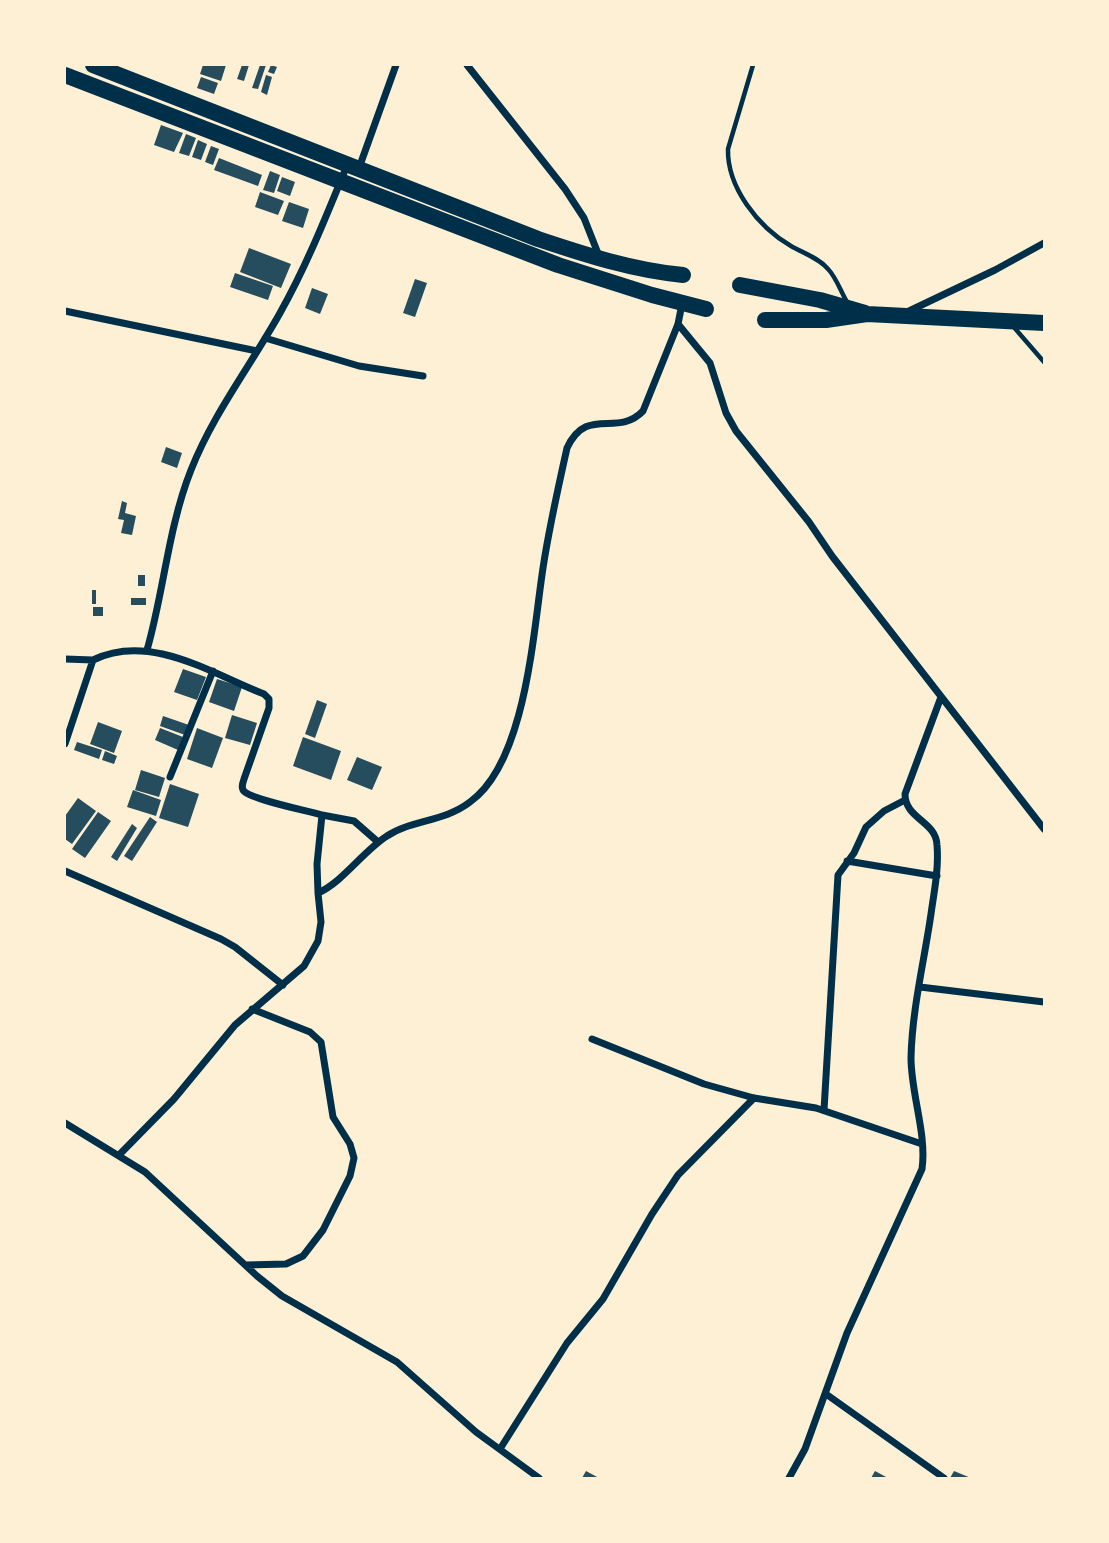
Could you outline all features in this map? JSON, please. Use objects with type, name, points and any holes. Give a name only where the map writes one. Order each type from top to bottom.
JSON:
[{"type":"highway","points":[[93,65],[538,239],[601,261],[649,272],[683,275]]},
{"type":"highway","points":[[65,75],[558,265],[706,309]]},
{"type":"highway","points":[[740,285],[856,312],[1044,323]]},
{"type":"highway","points":[[765,320],[796,321],[856,312]]},
{"type":"street","points":[[147,650],[158,612],[175,519],[191,470],[228,398],[310,257],[340,182],[353,165],[396,65]]},
{"type":"street","points":[[467,65],[565,189],[584,218],[601,261]]},
{"type":"street","points":[[900,316],[1044,243]]},
{"type":"street","points":[[317,893],[330,887],[378,842],[396,831],[445,817],[471,802],[486,787],[509,748],[520,716],[544,562],[567,448],[573,436],[585,426],[621,422],[638,416],[643,411],[678,324],[682,304]]},
{"type":"street","points":[[65,311],[257,351]]},
{"type":"street","points":[[678,324],[710,363],[726,413],[736,431],[1044,829]]},
{"type":"street","points":[[265,338],[359,366],[423,376]]},
{"type":"street","points":[[65,659],[93,660],[111,652],[147,650],[213,670],[264,694],[269,699],[269,708],[242,784],[245,792],[322,815],[354,821],[378,842]]},
{"type":"street","points":[[65,741],[93,660]]},
{"type":"street","points":[[170,777],[213,670]]},
{"type":"street","points":[[789,1478],[806,1449],[847,1333],[918,1181],[923,1160],[911,1059],[937,876],[938,847],[934,833],[910,812],[905,800],[906,788],[941,697]]},
{"type":"street","points":[[824,1111],[837,882],[841,870],[872,821],[905,800]]},
{"type":"street","points":[[120,1154],[174,1099],[235,1025],[304,966],[317,941],[321,922],[317,864],[322,815]]},
{"type":"street","points":[[847,861],[937,876]]},
{"type":"street","points":[[65,871],[221,939],[283,985]]},
{"type":"street","points":[[920,987],[1044,1002]]},
{"type":"street","points":[[245,1265],[286,1264],[303,1256],[323,1230],[350,1176],[354,1158],[350,1144],[333,1117],[321,1042],[310,1032],[252,1009]]},
{"type":"street","points":[[592,1039],[674,1073],[754,1098],[824,1111],[922,1144]]},
{"type":"street","points":[[500,1449],[567,1343],[603,1299],[678,1175],[754,1098]]},
{"type":"street","points":[[65,1123],[145,1171],[282,1296],[397,1362],[476,1432],[539,1478]]},
{"type":"street","points":[[826,1394],[944,1478]]},
{"type":"lane","points":[[753,65],[728,149],[731,176],[765,227],[829,269],[856,312]]},
{"type":"lane","points":[[1009,322],[1044,362]]},
{"type":"building","points":[[203,65],[226,65],[221,81],[200,74]]},
{"type":"building","points":[[242,65],[249,65],[244,81],[237,79]]},
{"type":"building","points":[[260,65],[266,65],[258,89],[252,88]]},
{"type":"building","points":[[271,65],[277,67],[274,74],[268,72]]},
{"type":"building","points":[[266,75],[272,77],[267,95],[261,92]]},
{"type":"building","points":[[201,77],[218,83],[214,94],[197,88]]},
{"type":"building","points":[[161,125],[183,133],[174,152],[154,145]]},
{"type":"building","points":[[186,134],[196,138],[189,156],[179,153]]},
{"type":"building","points":[[198,140],[207,144],[201,160],[192,157]]},
{"type":"building","points":[[211,146],[219,149],[213,165],[205,162]]},
{"type":"building","points":[[219,158],[262,175],[258,186],[214,170]]},
{"type":"building","points":[[270,171],[280,175],[274,193],[263,190]]},
{"type":"building","points":[[282,177],[295,182],[290,196],[277,191]]},
{"type":"building","points":[[260,192],[284,201],[278,215],[255,207]]},
{"type":"building","points":[[289,202],[309,209],[303,228],[282,221]]},
{"type":"building","points":[[249,248],[291,264],[281,288],[240,272]]},
{"type":"building","points":[[235,273],[273,286],[268,300],[230,287]]},
{"type":"building","points":[[415,279],[427,283],[415,317],[403,313]]},
{"type":"building","points":[[312,288],[328,294],[320,314],[305,308]]},
{"type":"building","points":[[166,447],[182,453],[177,468],[161,462]]},
{"type":"building","points":[[122,501],[127,503],[125,513],[136,516],[132,535],[121,533],[124,520],[118,519]]},
{"type":"building","points":[[138,575],[145,575],[145,586],[138,586]]},
{"type":"building","points":[[92,590],[96,590],[96,604],[92,604]]},
{"type":"building","points":[[131,598],[146,598],[146,605],[131,605]]},
{"type":"building","points":[[93,607],[103,607],[103,616],[93,616]]},
{"type":"building","points":[[183,669],[206,677],[197,700],[174,692]]},
{"type":"building","points":[[217,679],[242,687],[234,711],[209,702]]},
{"type":"building","points":[[317,700],[327,704],[315,738],[305,734]]},
{"type":"building","points":[[232,715],[257,723],[250,745],[225,738]]},
{"type":"building","points":[[163,716],[189,725],[185,735],[160,726]]},
{"type":"building","points":[[98,722],[122,731],[114,753],[90,744]]},
{"type":"building","points":[[160,728],[183,737],[178,750],[155,740]]},
{"type":"building","points":[[197,728],[223,738],[212,768],[187,759]]},
{"type":"building","points":[[303,737],[341,751],[331,780],[293,766]]},
{"type":"building","points":[[77,742],[102,750],[99,759],[74,750]]},
{"type":"building","points":[[105,751],[117,756],[114,764],[102,760]]},
{"type":"building","points":[[357,757],[382,767],[372,790],[347,780]]},
{"type":"building","points":[[141,770],[165,778],[159,797],[135,790]]},
{"type":"building","points":[[170,784],[199,794],[188,827],[159,818]]},
{"type":"building","points":[[133,790],[161,800],[156,816],[127,807]]},
{"type":"building","points":[[78,798],[96,811],[72,844],[65,839],[65,816]]},
{"type":"building","points":[[98,812],[111,821],[85,858],[72,849]]},
{"type":"building","points":[[150,817],[157,822],[132,861],[124,856]]},
{"type":"building","points":[[132,824],[137,828],[117,861],[111,857]]},
{"type":"building","points":[[586,1471],[599,1478],[582,1478]]},
{"type":"building","points":[[875,1471],[888,1478],[871,1478]]},
{"type":"building","points":[[954,1471],[971,1478],[950,1478]]}]
